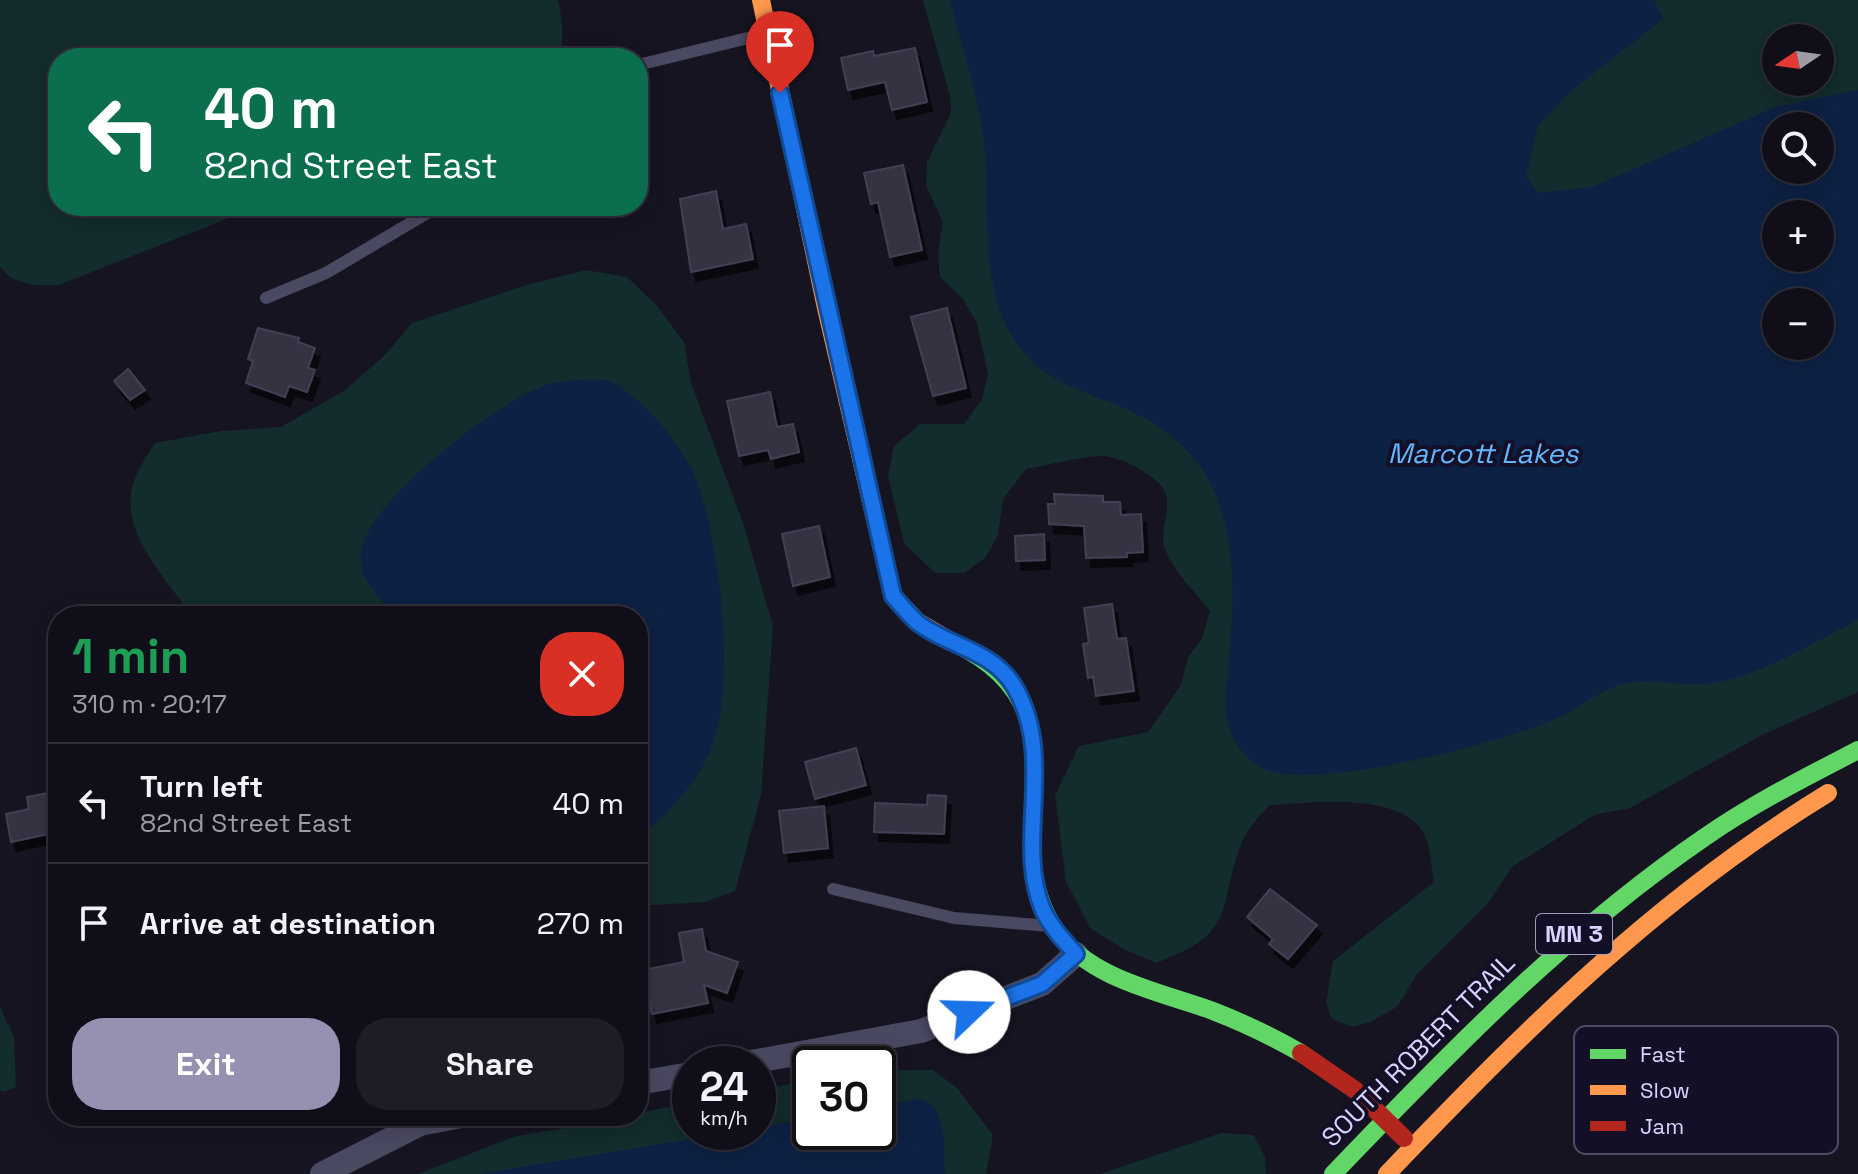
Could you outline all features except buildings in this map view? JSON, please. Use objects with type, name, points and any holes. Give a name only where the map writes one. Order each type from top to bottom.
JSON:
[{"type":"street","points":[[761,0],[893,596],[919,623],[994,662],[1014,686],[1027,714],[1035,747],[1035,876],[1042,908],[1052,926],[1076,954],[1156,991],[1235,1019],[1296,1050],[1348,1084],[1413,1147]]},
{"type":"street","name":"SOUTH ROBERT TRAIL","points":[[1333,1174],[1542,962],[1621,896],[1737,815],[1858,750]]},
{"type":"street","name":"MN 3","points":[[1387,1174],[1604,955],[1730,854],[1844,785]]},
{"type":"street","points":[[776,1058],[921,1031],[1042,984],[1076,954]]},
{"type":"street","points":[[648,1081],[672,1077]]},
{"type":"street","points":[[322,1174],[416,1126]]},
{"type":"lane","points":[[648,63],[768,33]]},
{"type":"lane","points":[[266,298],[326,273],[422,216]]},
{"type":"lane","points":[[833,889],[954,918],[1052,926]]},
{"type":"green space","points":[[0,0],[558,0],[562,21],[561,48],[48,48],[48,216],[234,216],[59,285],[19,281],[11,278],[0,266]]},
{"type":"green space","name":"Marcott Lakes","points":[[923,0],[1858,0],[1858,692],[1760,736],[1630,808],[1594,815],[1512,867],[1488,903],[1418,973],[1397,1007],[1370,1022],[1352,1027],[1332,1019],[1326,1003],[1333,961],[1434,882],[1426,838],[1416,823],[1400,812],[1356,803],[1269,805],[1243,840],[1226,900],[1214,928],[1202,940],[1156,963],[1125,950],[1091,929],[1066,882],[1055,795],[1079,746],[1148,732],[1181,685],[1188,657],[1202,639],[1210,611],[1178,572],[1164,546],[1167,504],[1164,490],[1145,472],[1108,457],[1082,458],[1026,469],[1003,499],[998,535],[985,558],[964,573],[935,573],[904,543],[888,476],[894,446],[920,424],[964,424],[982,399],[988,374],[977,323],[963,299],[940,277],[938,254],[943,222],[926,186],[927,162],[951,113],[950,96]]},
{"type":"green space","points":[[586,270],[627,277],[658,307],[684,342],[691,383],[743,523],[773,626],[761,795],[735,891],[705,902],[648,905],[648,606],[185,606],[146,551],[131,514],[131,495],[136,476],[155,443],[221,431],[281,427],[345,390],[384,356],[412,323],[530,284]]},
{"type":"green space","points":[[0,1007],[14,1037],[16,1087],[4,1092],[0,1090]]},
{"type":"green space","points":[[896,1070],[933,1070],[957,1088],[993,1135],[986,1174],[418,1174],[516,1136],[577,1126],[648,1126],[648,1111],[672,1106],[672,1150],[776,1150],[776,1087],[792,1083],[792,1150],[896,1150]]},
{"type":"green space","points":[[1221,1133],[1254,1135],[1265,1157],[1266,1174],[1100,1174]]},
{"type":"water","name":"Marcott Lakes","points":[[950,0],[1654,0],[1663,19],[1572,90],[1538,125],[1526,176],[1538,193],[1592,187],[1762,113],[1762,184],[1834,184],[1834,112],[1764,112],[1858,90],[1858,620],[1742,676],[1702,684],[1629,682],[1534,727],[1412,761],[1325,774],[1290,774],[1256,764],[1236,743],[1225,706],[1232,569],[1226,528],[1213,490],[1192,456],[1158,426],[1052,376],[1027,356],[1007,327],[992,282],[984,142],[974,88]]},
{"type":"water","points":[[605,380],[625,390],[651,413],[674,441],[692,471],[713,542],[724,645],[721,710],[715,737],[703,765],[684,793],[648,829],[648,606],[387,606],[367,581],[361,564],[368,533],[407,483],[434,458],[493,414],[554,383]]},
{"type":"water","points":[[919,1099],[936,1110],[943,1130],[945,1174],[479,1174],[672,1142],[672,1150],[776,1150],[776,1125],[792,1121],[792,1150],[896,1150],[896,1103]]},
{"type":"traffic: fast","points":[[954,643],[998,671],[1022,704],[1033,739],[1032,856],[1039,895],[1057,932],[1071,948],[1108,973],[1225,1016],[1301,1053]]},
{"type":"traffic: fast","points":[[1333,1174],[1465,1039],[1605,913],[1724,825],[1858,750]]},
{"type":"traffic: slow","points":[[761,0],[826,308],[893,596],[918,622],[954,643]]},
{"type":"traffic: slow","points":[[1387,1174],[1490,1068],[1649,922],[1765,834],[1828,793]]},
{"type":"traffic: jam","points":[[1301,1053],[1355,1090],[1404,1138]]},
{"type":"route","points":[[780,93],[893,596],[919,623],[994,662],[1014,686],[1027,714],[1035,747],[1035,876],[1042,908],[1055,932],[1076,954],[1042,984],[969,1012]]}]
